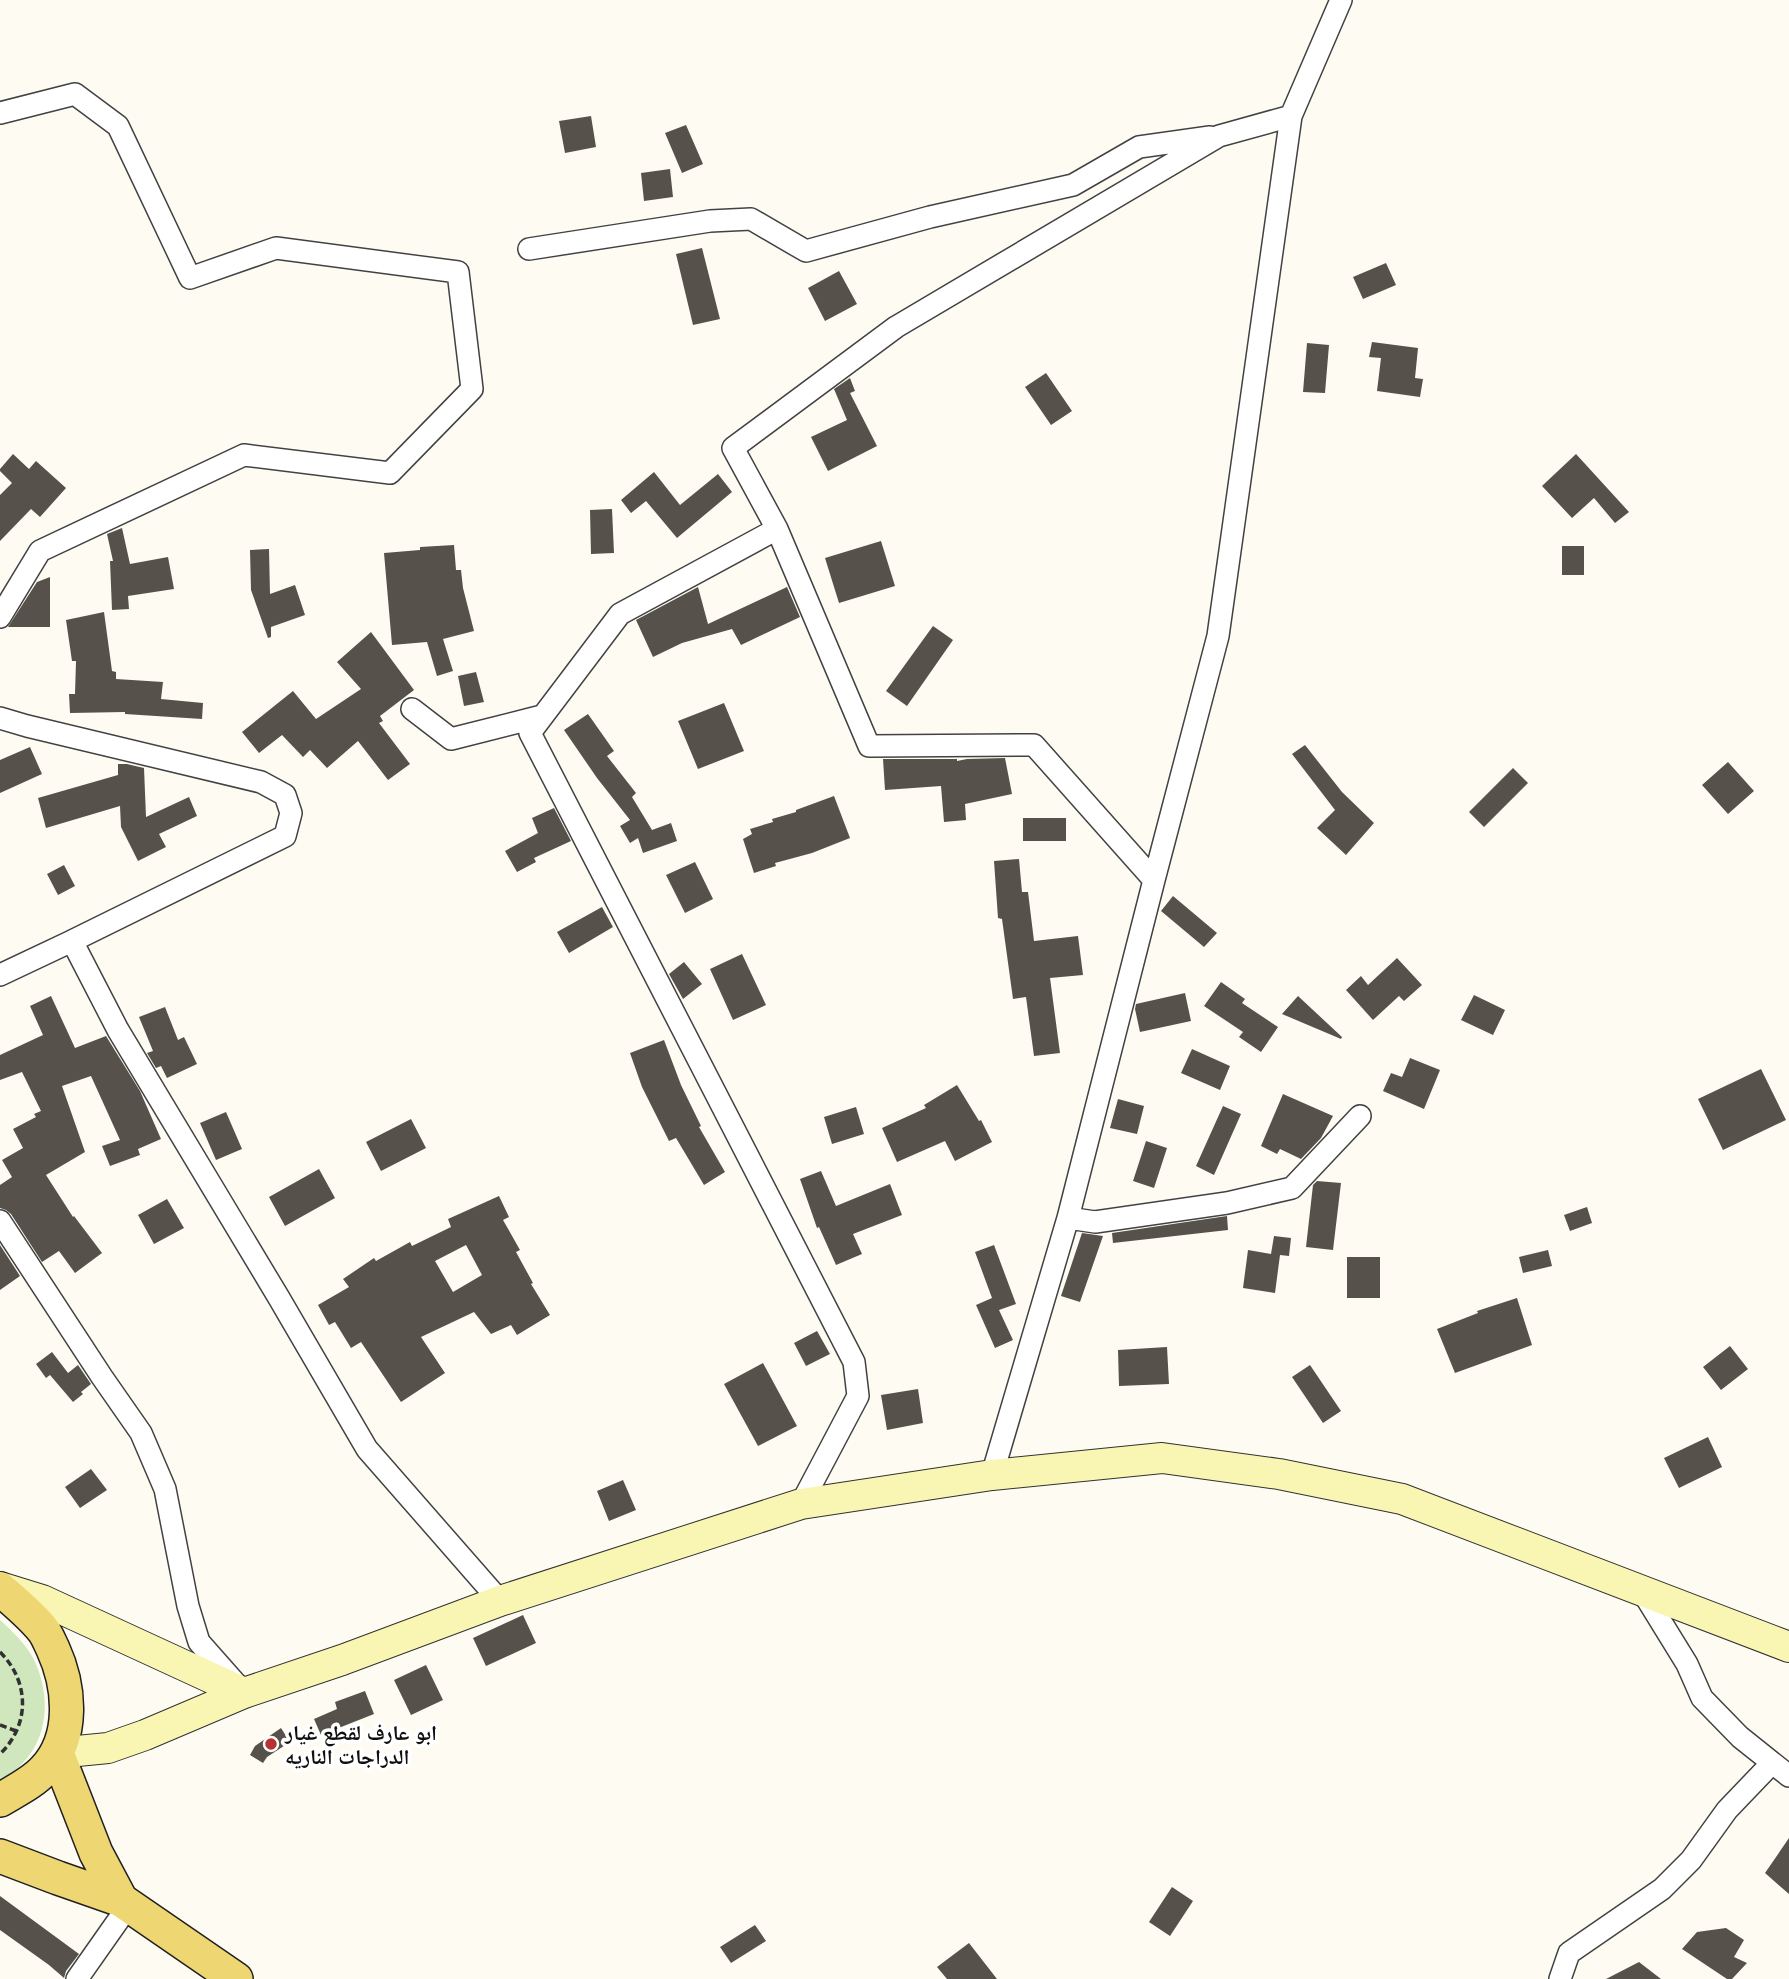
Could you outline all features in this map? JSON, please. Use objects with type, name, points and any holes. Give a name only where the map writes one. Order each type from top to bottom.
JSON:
[{"type":"main road","points":[[0,1588],[44,1632],[60,1664],[66,1693],[64,1730],[57,1753],[45,1770],[28,1784],[0,1800]]},
{"type":"main road","points":[[57,1753],[96,1853],[125,1903]]},
{"type":"main road","points":[[0,1856],[125,1903],[236,1979]]},
{"type":"street","points":[[992,1475],[1068,1218],[1218,636],[1291,116],[1342,0]]},
{"type":"street","points":[[0,113],[75,94],[118,125],[191,278],[276,248],[458,272],[471,389],[390,473],[244,455],[40,551],[0,617]]},
{"type":"street","points":[[529,249],[710,221],[751,219],[806,251],[930,217],[1073,185],[1139,147],[1219,136],[1291,116]]},
{"type":"street","points":[[1154,880],[1034,745],[869,746],[777,529],[733,449],[896,327],[1219,136]]},
{"type":"street","points":[[777,529],[620,614],[530,733],[854,1362],[858,1396],[801,1504]]},
{"type":"street","points":[[412,709],[451,739],[542,716]]},
{"type":"street","points":[[0,718],[261,782],[285,795],[291,813],[285,836],[0,975]]},
{"type":"street","points":[[72,941],[118,1030],[367,1449],[500,1601]]},
{"type":"street","points":[[1068,1218],[1095,1222],[1227,1203],[1292,1188],[1360,1116]]},
{"type":"street","points":[[0,1221],[141,1433],[164,1489],[188,1606],[199,1642],[244,1693]]},
{"type":"street","points":[[57,1753],[108,1748],[244,1693],[500,1601],[801,1504],[992,1475],[1162,1458],[1279,1474],[1402,1499],[1789,1647]]},
{"type":"street","points":[[0,1588],[42,1600],[244,1693]]},
{"type":"street","points":[[1560,1979],[1569,1952],[1662,1889],[1691,1860],[1727,1810],[1781,1770],[1740,1737],[1702,1698],[1687,1664],[1642,1591]]},
{"type":"street","points":[[77,1979],[125,1903]]},
{"type":"path","points":[[0,1652],[15,1670],[21,1685],[23,1710],[11,1743],[0,1755]]},
{"type":"path","points":[[0,1725],[16,1731]]},
{"type":"green space","points":[[0,1620],[15,1634],[35,1662],[41,1679],[45,1713],[36,1744],[27,1758],[0,1780]]},
{"type":"building","points":[[591,116],[596,147],[565,153],[559,121]]},
{"type":"building","points":[[686,125],[703,164],[682,173],[665,133]]},
{"type":"building","points":[[670,169],[673,197],[644,201],[641,173]]},
{"type":"building","points":[[702,248],[720,319],[693,325],[676,254]]},
{"type":"building","points":[[1386,263],[1396,285],[1363,299],[1353,277]]},
{"type":"building","points":[[839,271],[857,304],[825,321],[808,288]]},
{"type":"building","points":[[1372,342],[1418,348],[1415,378],[1423,379],[1420,397],[1377,391],[1381,358],[1369,357]]},
{"type":"building","points":[[1307,343],[1329,345],[1325,393],[1303,392]]},
{"type":"building","points":[[1046,373],[1072,411],[1051,425],[1025,387]]},
{"type":"building","points":[[850,378],[855,391],[850,393],[877,446],[828,471],[811,437],[847,420],[834,389]]},
{"type":"building","points":[[13,454],[29,469],[36,461],[66,488],[40,517],[31,509],[0,541],[0,495],[12,483],[0,469]]},
{"type":"building","points":[[1576,454],[1629,512],[1615,523],[1594,498],[1572,518],[1542,486]]},
{"type":"building","points":[[654,472],[680,505],[718,474],[732,492],[677,538],[646,501],[631,513],[621,500]]},
{"type":"building","points":[[612,509],[614,553],[591,554],[590,510]]},
{"type":"building","points":[[122,528],[130,564],[168,557],[174,589],[128,596],[129,609],[112,610],[110,561],[113,561],[107,534]]},
{"type":"building","points":[[881,541],[895,586],[839,603],[825,558]]},
{"type":"building","points":[[454,545],[456,570],[461,570],[474,631],[443,639],[453,671],[437,676],[427,642],[392,645],[384,553]]},
{"type":"building","points":[[1562,546],[1584,546],[1584,575],[1562,575]]},
{"type":"building","points":[[269,549],[270,594],[295,585],[305,615],[271,627],[271,637],[268,638],[251,590],[250,550]]},
{"type":"building","points":[[50,577],[50,627],[8,627],[37,582]]},
{"type":"building","points":[[698,587],[708,624],[787,587],[800,617],[741,645],[732,629],[682,643],[653,657],[636,620]]},
{"type":"building","points":[[104,612],[112,671],[116,672],[116,679],[163,682],[161,699],[203,703],[202,719],[125,712],[70,713],[69,694],[75,694],[76,661],[72,661],[66,620]]},
{"type":"building","points":[[933,626],[953,640],[907,706],[886,691]]},
{"type":"building","points":[[371,632],[414,690],[380,716],[383,721],[379,723],[410,764],[388,780],[358,741],[327,768],[310,750],[303,757],[282,735],[259,753],[242,732],[293,691],[316,719],[361,689],[337,662]]},
{"type":"building","points":[[476,672],[484,702],[464,706],[458,676]]},
{"type":"building","points":[[724,703],[744,751],[698,769],[678,721]]},
{"type":"building","points":[[588,714],[614,751],[607,756],[636,793],[632,797],[652,830],[671,823],[677,841],[643,853],[638,838],[630,843],[620,826],[630,820],[564,730]]},
{"type":"building","points":[[1305,745],[1342,792],[1374,823],[1346,855],[1317,828],[1335,810],[1292,754]]},
{"type":"building","points":[[30,747],[42,774],[0,793],[0,760]]},
{"type":"building","points":[[1005,758],[1012,794],[965,804],[966,820],[944,822],[941,786],[885,790],[883,759],[957,761]]},
{"type":"building","points":[[1728,762],[1754,791],[1728,814],[1702,785]]},
{"type":"building","points":[[118,764],[144,768],[146,817],[189,797],[197,816],[159,834],[166,847],[138,861],[121,827],[120,806],[46,828],[38,798],[118,775]]},
{"type":"building","points":[[1513,768],[1528,783],[1484,827],[1469,812]]},
{"type":"building","points":[[834,796],[850,838],[812,853],[775,863],[776,866],[754,873],[743,839],[752,834],[750,829]]},
{"type":"building","points":[[554,808],[571,841],[534,858],[536,862],[517,872],[505,851],[538,833],[532,818]]},
{"type":"building","points":[[1023,818],[1066,818],[1066,841],[1023,841]]},
{"type":"building","points":[[1019,859],[1022,892],[1028,892],[1034,941],[1078,936],[1083,975],[1050,978],[1060,1053],[1034,1056],[1026,997],[1013,999],[1002,919],[998,918],[994,861]]},
{"type":"building","points":[[695,862],[713,899],[685,913],[666,875]]},
{"type":"building","points":[[64,865],[75,886],[58,895],[47,874]]},
{"type":"building","points":[[1173,896],[1217,933],[1204,947],[1161,911]]},
{"type":"building","points":[[602,907],[613,927],[569,953],[557,932]]},
{"type":"building","points":[[742,954],[766,1005],[733,1020],[710,969]]},
{"type":"building","points":[[1397,958],[1422,985],[1404,1001],[1399,996],[1373,1020],[1346,990],[1361,976],[1368,985]]},
{"type":"building","points":[[684,962],[702,984],[683,999],[669,974]]},
{"type":"building","points":[[1221,982],[1245,999],[1242,1003],[1278,1027],[1261,1052],[1239,1037],[1243,1032],[1204,1006]]},
{"type":"building","points":[[1185,993],[1191,1021],[1140,1032],[1136,1004]]},
{"type":"building","points":[[1474,995],[1505,1010],[1493,1035],[1461,1020]]},
{"type":"building","points":[[51,996],[75,1048],[106,1036],[140,1091],[161,1139],[138,1149],[140,1155],[110,1166],[102,1146],[120,1140],[91,1076],[62,1086],[85,1152],[46,1175],[73,1217],[102,1253],[75,1273],[59,1251],[42,1262],[11,1214],[0,1208],[0,1185],[12,1177],[2,1160],[23,1148],[13,1129],[36,1117],[34,1114],[41,1111],[22,1072],[0,1080],[0,1055],[43,1035],[30,1006]]},
{"type":"building","points":[[1298,996],[1342,1037],[1341,1039],[1282,1014]]},
{"type":"building","points":[[165,1007],[178,1040],[184,1037],[197,1064],[167,1078],[161,1066],[156,1068],[147,1053],[153,1051],[139,1017]]},
{"type":"building","points":[[664,1040],[681,1085],[701,1126],[699,1127],[725,1172],[704,1185],[676,1138],[669,1141],[642,1087],[630,1053]]},
{"type":"building","points":[[1192,1049],[1230,1066],[1220,1090],[1181,1073]]},
{"type":"building","points":[[1410,1058],[1440,1070],[1424,1109],[1383,1091],[1391,1073],[1402,1077]]},
{"type":"building","points":[[1761,1069],[1786,1120],[1723,1150],[1698,1099]]},
{"type":"building","points":[[957,1085],[979,1121],[981,1120],[992,1142],[955,1161],[945,1141],[897,1162],[882,1128],[926,1108],[924,1105]]},
{"type":"building","points":[[1283,1094],[1333,1116],[1321,1138],[1301,1159],[1280,1149],[1277,1154],[1261,1146]]},
{"type":"building","points":[[1118,1099],[1144,1106],[1137,1134],[1110,1128]]},
{"type":"building","points":[[1223,1106],[1241,1114],[1214,1175],[1196,1166]]},
{"type":"building","points":[[856,1107],[864,1134],[832,1144],[824,1117]]},
{"type":"building","points":[[226,1112],[242,1149],[216,1160],[200,1123]]},
{"type":"building","points":[[411,1119],[426,1148],[381,1171],[366,1142]]},
{"type":"building","points":[[1146,1141],[1167,1148],[1154,1188],[1133,1181]]},
{"type":"building","points":[[319,1169],[335,1198],[285,1226],[269,1197]]},
{"type":"building","points":[[821,1171],[836,1206],[890,1184],[902,1215],[853,1234],[862,1254],[836,1265],[819,1227],[817,1228],[800,1179]]},
{"type":"building","points":[[1317,1181],[1341,1183],[1333,1250],[1306,1247],[1313,1185]]},
{"type":"building","points":[[499,1196],[509,1217],[503,1220],[520,1250],[516,1252],[550,1315],[517,1335],[511,1325],[491,1334],[474,1312],[421,1337],[445,1373],[401,1402],[361,1342],[351,1348],[335,1322],[329,1325],[318,1305],[349,1287],[343,1279],[374,1258],[376,1261],[410,1242],[412,1246],[451,1227],[448,1219]],"holes":[[[466,1245],[482,1275],[453,1292],[435,1261]]]},
{"type":"building","points":[[167,1199],[184,1228],[154,1244],[138,1215]]},
{"type":"building","points":[[1587,1207],[1592,1223],[1570,1231],[1564,1215]]},
{"type":"building","points":[[1227,1216],[1228,1230],[1113,1243],[1112,1233]]},
{"type":"building","points":[[1082,1233],[1103,1236],[1080,1302],[1061,1296]]},
{"type":"building","points":[[1274,1236],[1291,1238],[1289,1256],[1280,1255],[1275,1293],[1243,1288],[1248,1250],[1271,1254]]},
{"type":"building","points":[[0,1245],[20,1276],[0,1290]]},
{"type":"building","points":[[994,1245],[1016,1304],[999,1310],[1013,1340],[995,1348],[976,1305],[992,1298],[975,1252]]},
{"type":"building","points":[[1548,1250],[1552,1266],[1523,1273],[1519,1257]]},
{"type":"building","points":[[1347,1257],[1380,1257],[1380,1298],[1347,1298]]},
{"type":"building","points":[[1517,1298],[1532,1345],[1455,1373],[1437,1329],[1478,1313],[1477,1311]]},
{"type":"building","points":[[817,1331],[830,1354],[806,1366],[794,1343]]},
{"type":"building","points":[[1730,1346],[1748,1369],[1721,1390],[1703,1367]]},
{"type":"building","points":[[1167,1347],[1169,1384],[1119,1386],[1118,1350]]},
{"type":"building","points":[[52,1352],[68,1373],[78,1365],[91,1384],[73,1402],[50,1375],[46,1378],[36,1364]]},
{"type":"building","points":[[763,1363],[797,1426],[758,1446],[724,1384]]},
{"type":"building","points":[[1310,1365],[1341,1411],[1323,1423],[1292,1377]]},
{"type":"building","points":[[918,1389],[923,1423],[887,1430],[881,1395]]},
{"type":"building","points":[[1708,1437],[1722,1467],[1679,1488],[1664,1458]]},
{"type":"building","points":[[91,1469],[107,1490],[80,1508],[65,1487]]},
{"type":"building","points":[[623,1480],[636,1510],[609,1521],[597,1491]]},
{"type":"building","points":[[523,1615],[536,1643],[486,1666],[473,1638]]},
{"type":"building","points":[[426,1665],[443,1700],[411,1715],[394,1680]]},
{"type":"building","points":[[365,1691],[374,1714],[321,1735],[314,1719],[337,1709],[335,1702]]},
{"type":"building","points":[[281,1728],[290,1742],[267,1757],[263,1763],[250,1755],[255,1746]]},
{"type":"building","points":[[1789,1838],[1789,1894],[1765,1873]]},
{"type":"building","points":[[1172,1887],[1193,1901],[1170,1936],[1149,1922]]},
{"type":"building","points":[[0,1896],[79,1954],[64,1978],[0,1930]]},
{"type":"building","points":[[755,1925],[766,1941],[731,1963],[720,1947]]},
{"type":"building","points":[[1726,1928],[1744,1940],[1734,1957],[1747,1963],[1732,1979],[1727,1979],[1682,1949],[1697,1932]]},
{"type":"building","points":[[969,1943],[997,1979],[947,1979],[937,1967]]},
{"type":"building","points":[[1639,1962],[1661,1979],[1606,1979]]},
{"type":"place","name":"ابو عارف لقطع غيار الدراجات الناريه","points":[[271,1744]]}]
